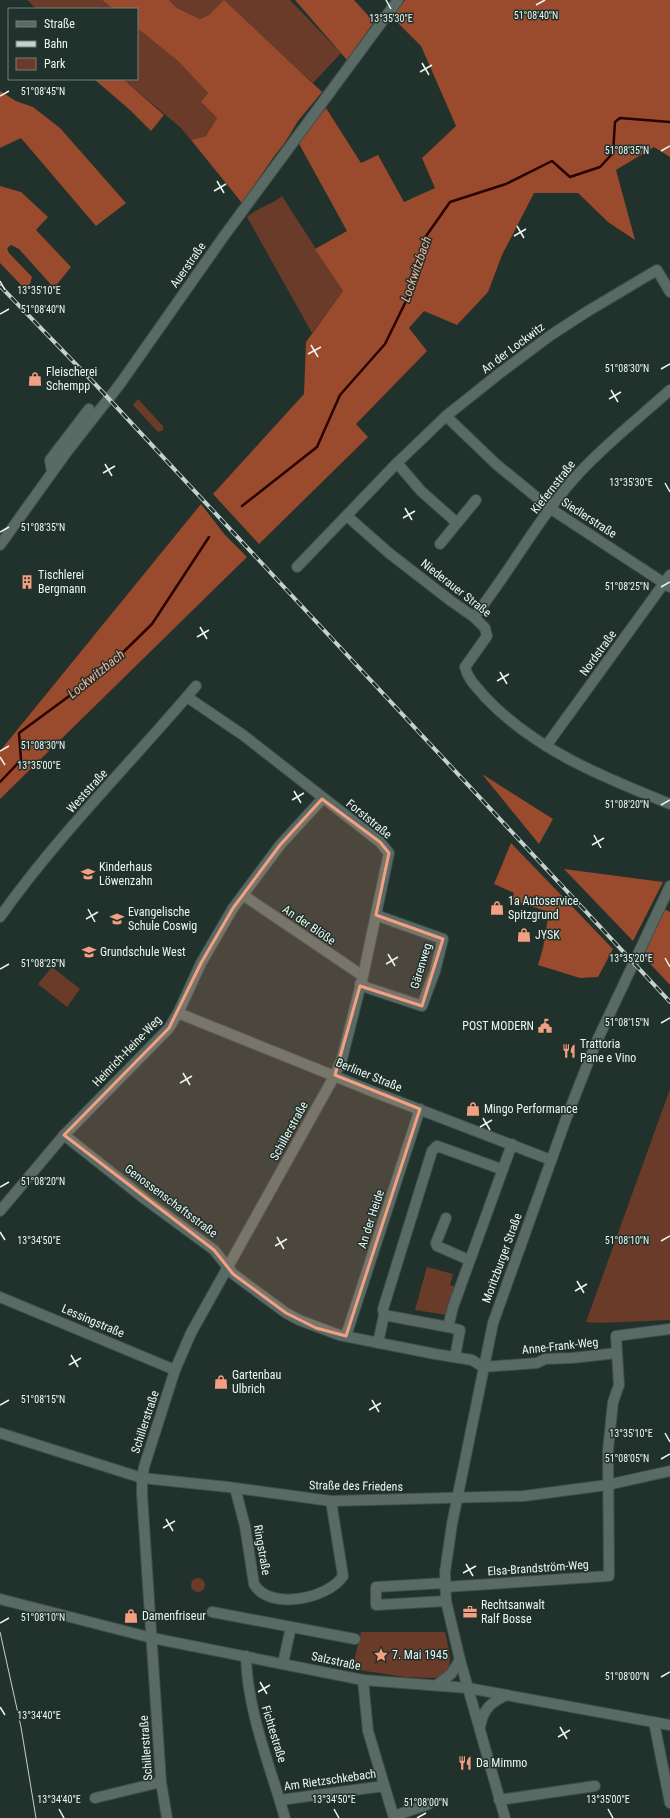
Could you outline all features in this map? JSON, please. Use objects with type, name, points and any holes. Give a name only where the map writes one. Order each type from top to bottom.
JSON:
[{"type":"street","name":"Auerstraße","points":[[0,545],[52,472],[120,384],[224,236],[398,0]]},
{"type":"street","name":"An der Lockwitz","points":[[297,567],[397,463],[446,416],[500,372],[551,335],[657,270],[670,292]]},
{"type":"street","name":"Kiefernstraße","points":[[474,617],[551,509],[580,472],[670,390]]},
{"type":"street","points":[[52,472],[50,460],[89,409]]},
{"type":"street","name":"Siedlerstraße","points":[[446,416],[496,464],[551,509],[668,582]]},
{"type":"street","points":[[397,463],[421,491],[456,522]]},
{"type":"street","points":[[440,544],[456,522],[476,500]]},
{"type":"street","name":"Niederauer Straße","points":[[347,516],[389,553],[474,617],[485,628],[487,636],[465,668],[468,677],[496,708],[546,746],[587,770],[670,804]]},
{"type":"street","name":"Nordstraße","points":[[546,746],[668,582]]},
{"type":"street","name":"Weststraße","points":[[0,917],[18,892],[67,833],[196,686]]},
{"type":"street","name":"Forststraße","points":[[187,697],[243,735],[380,842],[388,853],[362,980],[342,1059],[335,1075]]},
{"type":"street","name":"Heinrich-Heine-Weg","points":[[0,1211],[64,1135],[169,1028],[178,1013],[201,963],[221,928],[243,895],[280,846],[322,798]]},
{"type":"street","name":"Moritzburger Straße","points":[[505,1818],[460,1660],[446,1601],[445,1572],[452,1524],[482,1367],[493,1323],[551,1160],[595,1045],[670,886]]},
{"type":"street","name":"An der Blöße","points":[[243,895],[362,980]]},
{"type":"street","name":"Gärenweg","points":[[362,980],[368,988],[422,1006],[435,971],[443,939],[376,914]]},
{"type":"street","name":"Berliner Straße","points":[[178,1013],[420,1110],[551,1160]]},
{"type":"street","name":"Schillerstraße","points":[[167,1818],[161,1782],[142,1478],[175,1370],[191,1333],[227,1266],[335,1075]]},
{"type":"street","name":"An der Heide","points":[[346,1336],[420,1110]]},
{"type":"street","name":"Genossenschaftsstraße","points":[[64,1135],[146,1200],[214,1250],[233,1274],[299,1320],[316,1328],[346,1336],[472,1360],[482,1367]]},
{"type":"street","points":[[448,1327],[452,1307],[501,1170],[512,1144]]},
{"type":"street","points":[[378,1343],[384,1315],[383,1310],[432,1151],[438,1146],[501,1170]]},
{"type":"street","points":[[446,1218],[436,1246],[469,1260]]},
{"type":"street","name":"Lessingstraße","points":[[0,1297],[175,1370]]},
{"type":"street","points":[[384,1315],[460,1330],[455,1357]]},
{"type":"street","name":"Anne-Frank-Weg","points":[[482,1367],[537,1363],[545,1359],[572,1358],[617,1353],[616,1336],[670,1329]]},
{"type":"street","points":[[607,1485],[610,1423],[613,1402],[619,1385],[617,1353]]},
{"type":"street","name":"Straße des Friedens","points":[[0,1433],[142,1478],[235,1488],[331,1501],[457,1499],[524,1496],[607,1485],[670,1471]]},
{"type":"street","name":"Elsa-Brandström-Weg","points":[[446,1601],[376,1605],[376,1587],[513,1582],[609,1576],[607,1485]]},
{"type":"street","name":"Ringstraße","points":[[235,1488],[245,1526],[254,1584],[258,1591],[263,1595],[274,1598],[294,1599],[311,1596],[336,1584],[343,1576],[331,1501]]},
{"type":"street","name":"Salzstraße","points":[[0,1599],[152,1638],[363,1680],[468,1688],[670,1725]]},
{"type":"street","points":[[212,1612],[355,1639]]},
{"type":"street","points":[[283,1663],[291,1627]]},
{"type":"street","name":"Fichtestraße","points":[[246,1656],[246,1675],[251,1702],[285,1818]]},
{"type":"street","points":[[437,1685],[451,1674],[460,1660]]},
{"type":"street","points":[[363,1680],[365,1713],[368,1731],[394,1817],[429,1804]]},
{"type":"street","name":"Moritzburger Straße","points":[[480,1729],[482,1715],[486,1708],[495,1700],[507,1695]]},
{"type":"street","points":[[654,1722],[670,1804]]},
{"type":"street","points":[[95,1798],[161,1782]]},
{"type":"street","name":"Am Rietzschkebach","points":[[280,1800],[384,1786]]},
{"type":"street","points":[[499,1800],[595,1786]]},
{"type":"highlighted area","points":[[322,799],[380,842],[389,853],[376,915],[443,939],[422,1006],[360,986],[335,1075],[420,1109],[346,1336],[316,1328],[286,1313],[233,1274],[214,1250],[64,1135],[169,1028],[201,963],[233,908],[280,845]]},
{"type":"green space","points":[[27,0],[102,0],[112,8],[36,8]]},
{"type":"green space","points":[[169,0],[290,0],[341,53],[313,83],[224,1],[209,15],[200,19],[177,8]]},
{"type":"green space","points":[[138,29],[179,62],[208,93],[201,102],[217,118],[206,136],[191,140],[181,128],[124,80],[138,80]]},
{"type":"green space","points":[[282,196],[343,291],[312,333],[247,217]]},
{"type":"green space","points":[[138,399],[163,426],[163,430],[158,432],[133,405]]},
{"type":"green space","points":[[52,967],[80,989],[67,1007],[38,984]]},
{"type":"green space","points":[[670,1089],[670,1320],[599,1323],[586,1322]]},
{"type":"green space","points":[[427,1267],[453,1274],[450,1285],[457,1287],[447,1315],[415,1310]]},
{"type":"green space","points":[[195,1578],[201,1578],[205,1582],[205,1588],[201,1592],[195,1592],[191,1588],[191,1582]]},
{"type":"green space","points":[[361,1632],[445,1632],[450,1658],[447,1670],[443,1675],[436,1678],[405,1677],[352,1669]]},
{"type":"shaded area","points":[[102,0],[169,0],[177,8],[200,19],[209,15],[224,0],[322,92],[298,121],[284,144],[242,203],[191,140],[206,136],[217,118],[201,102],[208,93],[179,62],[138,29],[138,8],[112,8]]},
{"type":"shaded area","points":[[295,0],[354,0],[374,22],[347,60]]},
{"type":"shaded area","points":[[405,0],[670,0],[670,157],[654,147],[616,170],[635,240],[608,222],[578,193],[534,193],[502,255],[488,292],[457,325],[424,311],[409,328],[427,351],[356,424],[368,437],[259,544],[213,494],[304,394],[306,342],[343,291],[315,249],[347,231],[298,142],[326,108],[361,163],[378,155],[404,202],[435,188],[422,158],[456,126],[421,46],[392,17]]},
{"type":"shaded area","points":[[95,80],[124,80],[164,115],[151,131],[130,110]]},
{"type":"shaded area","points":[[0,91],[16,101],[33,107],[60,128],[126,203],[96,226],[21,138],[0,148]]},
{"type":"shaded area","points":[[0,186],[21,192],[48,217],[36,230],[71,267],[54,288],[19,249],[11,245],[7,248],[9,253],[32,277],[30,284],[23,287],[0,263]]},
{"type":"shaded area","points":[[201,504],[225,535],[247,557],[0,799],[0,751]]},
{"type":"shaded area","points":[[482,774],[553,819],[539,844]]},
{"type":"shaded area","points":[[511,843],[613,949],[598,977],[580,978],[538,965],[543,948],[549,912],[512,900],[514,893],[494,884]]},
{"type":"shaded area","points":[[564,869],[663,882],[633,941]]},
{"type":"shaded area","points":[[664,909],[670,912],[670,985],[642,955]]},
{"type":"waterway","name":"Lockwitzbach","points":[[242,506],[317,447],[340,395],[385,344],[409,295],[424,239],[450,202],[506,184],[552,161],[570,177],[600,167],[613,153],[615,122],[620,118],[670,122]]},
{"type":"waterway","name":"Lockwitzbach","points":[[0,782],[21,760],[19,733],[106,669],[152,624],[209,537]]},
{"type":"tram line","points":[[0,1632],[21,1727],[36,1818]]},
{"type":"railway","points":[[0,286],[96,385],[670,1002]]},
{"type":"place","name":"Fleischerei Schempp","points":[[35,379]]},
{"type":"place","name":"Tischlerei Bergmann","points":[[27,582]]},
{"type":"place","name":"Kinderhaus Löwenzahn","points":[[88,874]]},
{"type":"place","name":"1a Autoservice Spitzgrund","points":[[497,908]]},
{"type":"place","name":"Evangelische Schule Coswig","points":[[117,919]]},
{"type":"place","name":"JYSK","points":[[524,935]]},
{"type":"place","name":"Grundschule West","points":[[89,952]]},
{"type":"place","name":"POST MODERN","points":[[545,1026]]},
{"type":"place","name":"Trattoria Pane e Vino","points":[[569,1051]]},
{"type":"place","name":"Mingo Performance","points":[[473,1109]]},
{"type":"place","name":"Gartenbau Ulbrich","points":[[221,1382]]},
{"type":"place","name":"Rechtsanwalt Ralf Bosse","points":[[470,1612]]},
{"type":"place","name":"Damenfriseur","points":[[131,1616]]},
{"type":"place","name":"7. Mai 1945","points":[[381,1655]]},
{"type":"place","name":"Da Mimmo","points":[[465,1763]]}]
